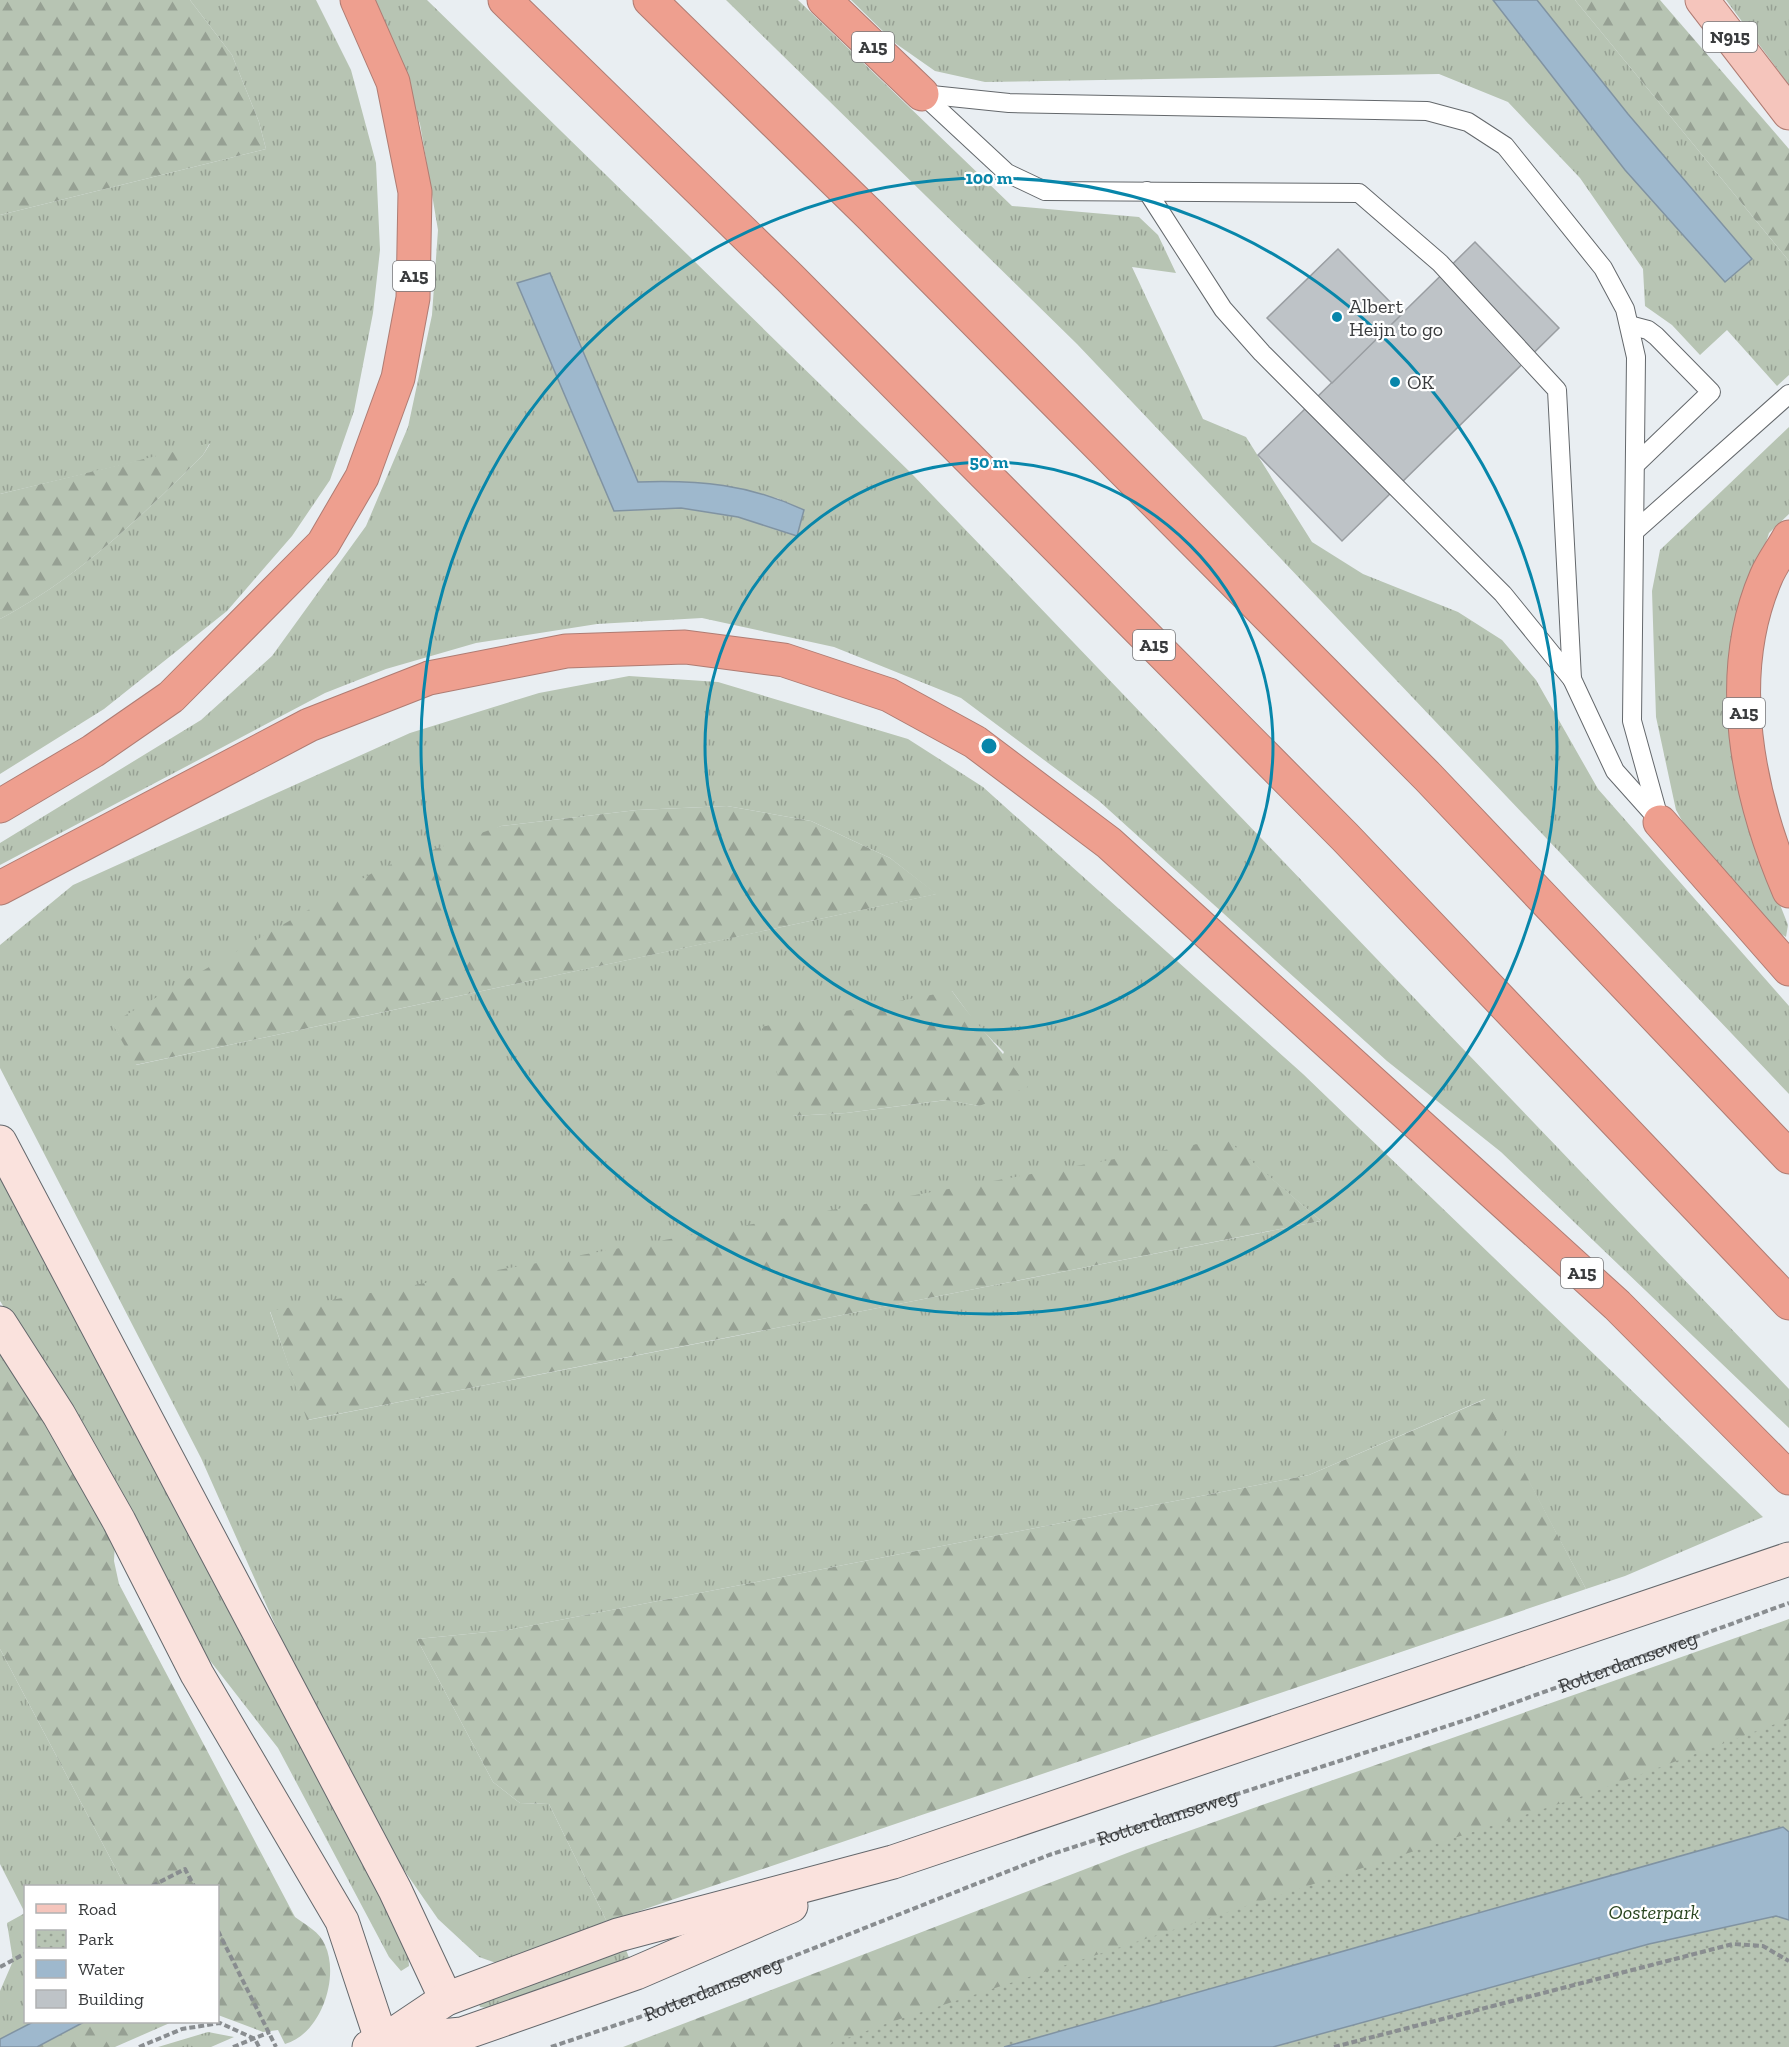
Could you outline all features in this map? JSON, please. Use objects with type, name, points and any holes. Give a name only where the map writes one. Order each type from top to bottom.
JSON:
[{"type":"highway","name":"A15","points":[[0,806],[93,751],[171,697],[322,544],[362,477],[398,378],[413,298],[415,192],[393,82],[357,0]]},
{"type":"highway","name":"A15","points":[[505,0],[790,278],[1345,837],[1789,1303]]},
{"type":"highway","points":[[650,0],[870,215],[1419,769],[1789,1157]]},
{"type":"highway","name":"A15","points":[[824,0],[922,94]]},
{"type":"highway","name":"A15","points":[[1789,537],[1766,577],[1751,629],[1742,680],[1747,746],[1759,808],[1771,850],[1789,891]]},
{"type":"highway","name":"A15","points":[[0,888],[309,725],[429,678],[566,651],[685,647],[784,660],[889,695],[975,742],[1108,843],[1617,1305],[1789,1478]]},
{"type":"highway","name":"A15","points":[[1660,822],[1789,969]]},
{"type":"main road","name":"N915","points":[[1701,0],[1789,113]]},
{"type":"main road","points":[[0,1142],[395,1890],[446,1998]]},
{"type":"main road","points":[[0,1323],[58,1415],[119,1521],[197,1674],[342,1921],[376,2044]]},
{"type":"main road","name":"Rotterdamseweg","points":[[376,2044],[446,1998],[618,1935],[893,1862],[1789,1559]]},
{"type":"main road","name":"Rotterdamseweg","points":[[376,2044],[462,2034],[636,1973],[893,1862]]},
{"type":"lane","name":"A15","points":[[922,94],[1007,172],[1045,191],[1359,193],[1440,263],[1557,390],[1572,679]]},
{"type":"lane","name":"A15","points":[[922,94],[1009,103],[1427,111],[1468,122],[1505,146],[1603,268],[1625,309],[1629,325],[1636,357],[1632,721],[1660,822]]},
{"type":"lane","name":"A15","points":[[1147,191],[1194,267],[1231,318],[1262,353],[1503,594],[1572,679],[1615,771],[1660,822]]},
{"type":"lane","points":[[1629,325],[1648,330],[1656,336],[1711,392],[1635,465]]},
{"type":"lane","points":[[1635,531],[1789,394]]},
{"type":"path","name":"Rotterdamseweg","points":[[551,2047],[640,2017],[1049,1855],[1475,1717],[1789,1603]]},
{"type":"path","points":[[156,1885],[185,1869],[193,1885]]},
{"type":"path","points":[[219,1933],[276,2047]]},
{"type":"path","points":[[1334,2047],[1732,1944],[1763,1946],[1789,1961]]},
{"type":"path","points":[[0,1967],[24,1954]]},
{"type":"path","points":[[139,2047],[182,2029],[219,2023],[255,2040],[258,2047]]},
{"type":"path","points":[[233,2047],[270,2032]]},
{"type":"green space","points":[[0,0],[190,0],[232,55],[259,122],[266,149],[0,215]]},
{"type":"green space","points":[[190,0],[316,0],[351,70],[376,163],[380,250],[373,313],[354,411],[330,480],[292,536],[227,611],[104,709],[0,774],[0,619],[56,585],[108,545],[180,478],[203,455],[210,444],[0,494],[0,215],[266,149],[259,122],[232,55]]},
{"type":"green space","points":[[375,0],[427,0],[912,474],[1789,1389],[1789,1428],[1501,1152],[1387,1061],[1099,801],[961,698],[834,647],[702,618],[597,624],[476,643],[386,669],[325,693],[0,865],[0,843],[201,720],[272,656],[366,526],[408,427],[432,315],[438,230],[420,124]],"holes":[[[550,273],[638,482],[777,498],[804,510],[797,535],[738,517],[681,508],[614,511],[517,283]]]},
{"type":"green space","points":[[726,0],[798,0],[1012,206],[1139,217],[1158,235],[1176,273],[1132,267],[1203,419],[1246,437],[1312,542],[1363,574],[1458,612],[1502,640],[1536,680],[1598,789],[1789,1006],[1789,1094],[1077,344]]},
{"type":"green space","points":[[851,0],[1493,0],[1625,170],[1725,281],[1628,114],[1537,0],[1575,0],[1789,261],[1789,375],[1777,386],[1727,330],[1700,355],[1672,325],[1645,306],[1643,269],[1580,178],[1508,102],[1439,74],[985,82],[935,71],[895,43]]},
{"type":"green space","points":[[1575,0],[1660,0],[1789,149],[1789,261]]},
{"type":"green space","points":[[1726,0],[1789,0],[1789,85]]},
{"type":"green space","points":[[1789,427],[1789,514],[1769,533],[1738,632],[1751,831],[1788,925],[1786,937],[1771,928],[1697,847],[1676,810],[1656,717],[1652,591],[1660,550]]},
{"type":"green space","points":[[210,443],[203,455],[108,545],[56,585],[0,619],[0,494]]},
{"type":"green space","points":[[629,676],[718,682],[908,739],[983,787],[1303,1074],[1763,1517],[1625,1576],[1586,1589],[1485,1399],[1309,1475],[508,1630],[417,1639],[493,1782],[520,1803],[549,1804],[607,1922],[499,1964],[479,1957],[438,1919],[397,1860],[281,1638],[201,1458],[0,1068],[0,945],[73,885],[410,733],[539,693]],"holes":[[[727,806],[811,821],[890,858],[936,894],[136,1065],[113,1024],[501,826],[637,810]],[[952,991],[977,1025],[1004,1052],[979,1106],[947,1100],[846,1113],[792,1116]],[[1226,1140],[1321,1221],[308,1420],[270,1312]]]},
{"type":"green space","points":[[727,806],[811,821],[890,858],[937,894],[135,1065],[112,1023],[381,868],[501,826],[637,810]]},
{"type":"green space","points":[[952,991],[1028,1087],[979,1106],[946,1100],[846,1113],[792,1116],[761,1027]]},
{"type":"green space","points":[[1226,1139],[1321,1221],[307,1420],[270,1311]]},
{"type":"green space","points":[[0,1176],[407,1940],[409,1966],[401,1971],[389,1957],[278,1748],[194,1640],[81,1429],[0,1301]]},
{"type":"green space","points":[[0,1345],[115,1541],[114,1561],[119,1584],[295,1917],[323,1940],[329,1958],[328,1988],[317,2017],[309,2029],[298,2038],[285,2044],[278,2030],[263,2032],[219,2015],[219,1885],[124,1885],[0,1649]]},
{"type":"green space","points":[[1486,1399],[1586,1589],[607,1922],[549,1804],[520,1803],[493,1782],[417,1639],[508,1630],[1309,1475]]},
{"type":"green space","points":[[1789,1619],[1789,1832],[1004,2047],[623,2047],[1135,1850]]},
{"type":"green space","points":[[0,1649],[124,1885],[24,1885],[24,1911],[0,1864]]},
{"type":"green space","name":"Oosterpark","points":[[1789,1719],[1789,2047],[823,2047],[891,2022],[1583,1796]]},
{"type":"green space","points":[[24,1914],[24,2023],[31,2023],[0,2039],[0,1991],[13,1961],[7,1923]]},
{"type":"green space","points":[[626,1950],[630,1960],[487,2008],[480,2007],[479,2004]]},
{"type":"green space","points":[[82,2023],[170,2023],[115,2047],[37,2047]]},
{"type":"green space","points":[[208,2032],[234,2037],[211,2047],[158,2047]]},
{"type":"water","points":[[1493,0],[1537,0],[1628,114],[1752,259],[1725,282],[1625,170]]},
{"type":"water","points":[[550,273],[638,482],[703,483],[763,494],[804,510],[797,536],[738,517],[681,508],[614,511],[517,283]]},
{"type":"water","points":[[1783,1827],[1789,1832],[1789,1920],[1776,1916],[1649,1944],[1273,2047],[1004,2047]]},
{"type":"water","points":[[31,2023],[82,2023],[37,2047],[0,2047],[0,2039]]},
{"type":"building","points":[[1475,242],[1559,328],[1342,541],[1258,455]]},
{"type":"building","points":[[1338,249],[1402,314],[1332,383],[1267,318]]},
{"type":"place","name":"Albert Heijn to go","points":[[1337,317]]},
{"type":"place","name":"OK","points":[[1395,382]]}]
